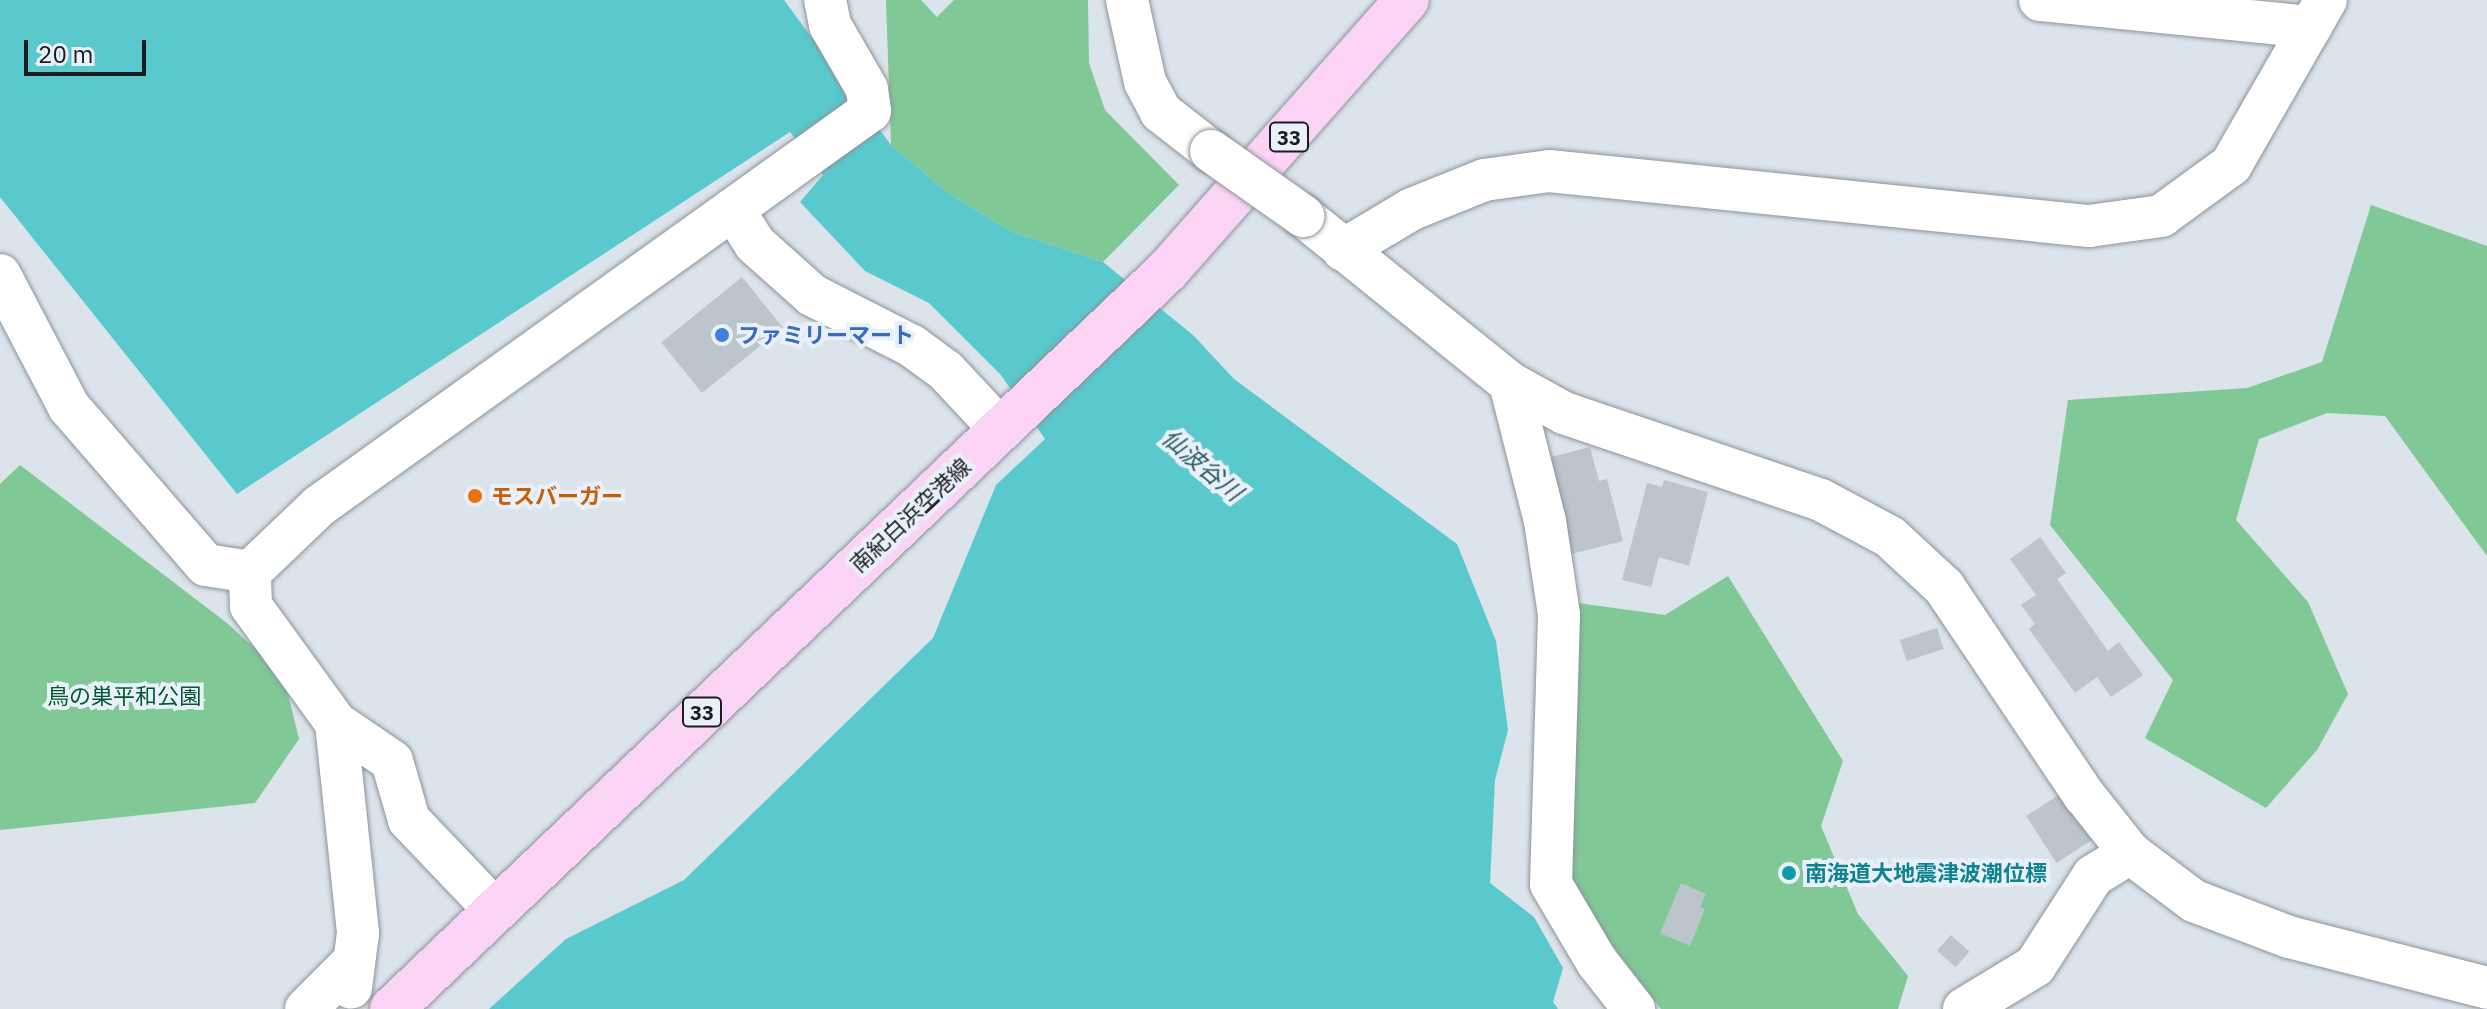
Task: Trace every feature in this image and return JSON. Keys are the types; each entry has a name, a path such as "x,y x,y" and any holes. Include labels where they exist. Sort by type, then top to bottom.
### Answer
{"main road":[{"name":"南紀白浜空港線","path":"392,1009 1167,271 1407,0"}],"street":[{"path":"494,909 409,820 392,761 336,723 251,606 250,572 319,506 870,111 867,89 830,25 825,0"},
{"path":"1127,0 1145,82 1161,112 1303,216 1510,383 1564,413 1821,500 1890,537 1944,587 2084,795 2130,853 2194,901 2289,937 2487,988"},
{"path":"1343,250 1412,209 1484,180 1549,171 2089,226 2161,216 2231,165 2319,14 2040,0"},
{"path":"733,209 755,244 812,295 912,346 1007,423"},
{"path":"0,275 69,407 206,565 250,572"},
{"path":"1510,383 1545,521 1559,615 1551,884 1597,962 1634,1009"},
{"path":"306,1009 351,976 358,933 336,723"},
{"path":"1964,1009 2035,966 2093,876 2130,853"}],"green space":[{"path":"886,0 921,0 937,17 954,0 1088,0 1089,63 1105,110 1179,185 1103,262 1010,231 947,192 891,145"},
{"path":"2371,205 2487,246 2487,556 2385,416 2327,413 2259,439 2236,520 2308,602 2348,694 2317,750 2266,808 2145,738 2173,680 2050,525 2068,400 2247,388 2322,362"},
{"name":"鳥の巣平和公園","path":"20,465 227,623 283,674 299,739 255,803 0,830 0,484"},
{"path":"1728,576 1843,761 1821,826 1858,914 1908,976 1898,1009 1661,1009 1568,888 1578,603 1665,615"}],"water":[{"name":"仙波谷川","path":"0,0 784,0 891,145 947,192 1010,231 1103,262 1193,335 1234,379 1457,544 1496,641 1508,730 1495,780 1490,883 1534,917 1563,968 1553,1002 1558,1009 489,1009 566,939 684,880 933,638 996,485 1045,439 1001,375 929,303 865,271 800,202 823,175 790,132 237,494 0,197"}],"building":[{"name":"ファミリーマート","path":"742,277 783,328 702,393 661,342"},
{"path":"1590,447 1599,481 1607,479 1623,541 1571,554 1547,458"},
{"path":"1664,480 1708,492 1689,566 1659,557 1651,587 1622,580 1647,483 1662,487"},
{"path":"2040,537 2066,573 2057,579 2108,651 2119,642 2143,675 2111,697 2097,677 2075,693 2029,629 2035,624 2021,605 2036,595 2010,559"},
{"path":"1937,628 1944,649 1907,661 1900,640"},
{"path":"2063,792 2093,839 2057,863 2026,816"},
{"path":"1681,883 1706,894 1700,907 1705,909 1690,946 1660,933"},
{"path":"1951,935 1970,952 1956,967 1937,951"}],"place":[{"name":"ファミリーマート","path":"722,335"},
{"name":"モスバーガー","path":"475,496"},
{"name":"南海道大地震津波潮位標","path":"1789,873"}]}
